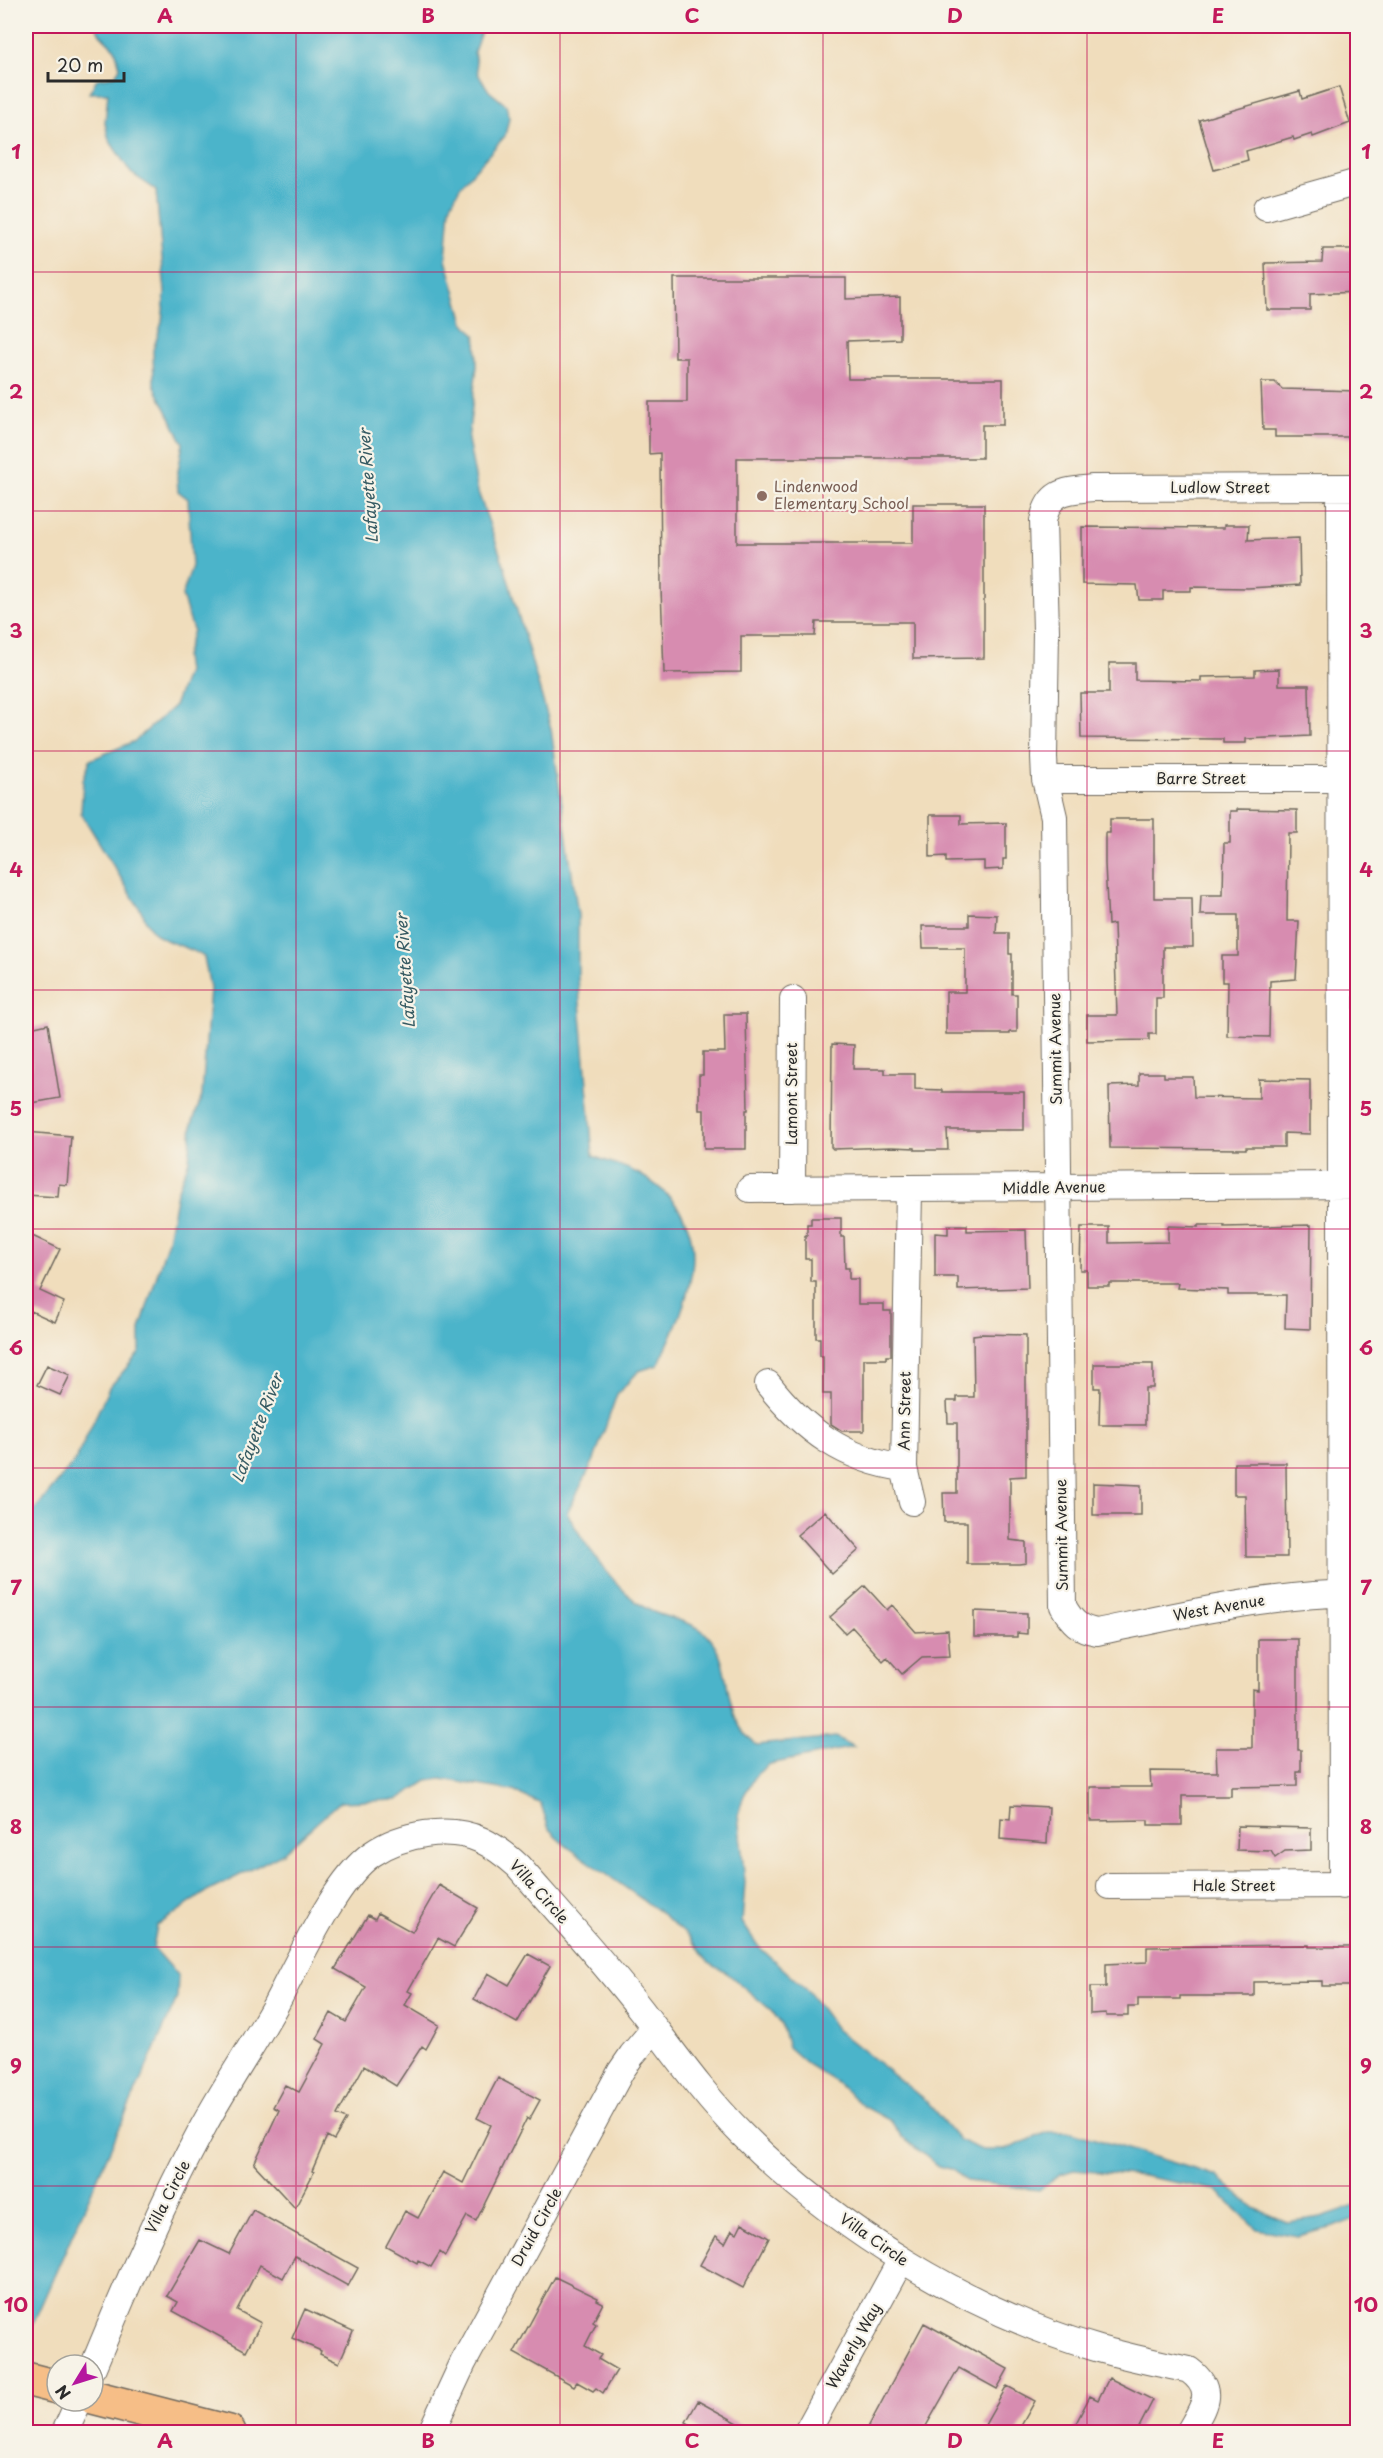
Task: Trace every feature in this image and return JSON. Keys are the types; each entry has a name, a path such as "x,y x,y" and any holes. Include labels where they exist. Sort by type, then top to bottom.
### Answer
{"main road":[{"path":"105,2400 229,2433"}],"street":[{"path":"1266,208 1358,182"},
{"path":"1348,488 1350,1886"},
{"name":"Ludlow Street","path":"1082,489 1348,488"},
{"name":"Summit Avenue","path":"1082,489 1063,492 1052,499 1046,508 1043,521 1045,779 1054,817 1063,1606 1072,1621 1082,1628"},
{"name":"Barre Street","path":"1045,779 1349,779"},
{"name":"Lamont Street","path":"792,1189 793,999"},
{"name":"Middle Avenue","path":"750,1189 909,1190 1349,1185"},
{"name":"Ann Street","path":"768,1384 790,1412 813,1430 855,1455 878,1464 904,1468 909,1190"},
{"path":"904,1468 912,1502"},
{"name":"West Avenue","path":"1082,1628 1097,1632 1216,1607 1290,1596 1349,1593"},
{"name":"Villa Circle","path":"99,2353 150,2231 204,2126 269,2016 329,1905 356,1867 389,1844 422,1834 455,1833 479,1839 500,1850 518,1866 572,1927 686,2072 740,2133 770,2161 824,2205 901,2260 954,2290 1035,2326 1096,2348 1189,2370 1199,2378 1205,2390 1205,2403 1189,2433"},
{"name":"Hale Street","path":"1110,1886 1350,1886"},
{"name":"Druid Circle","path":"431,2433 463,2363 621,2071 654,2029"},
{"name":"Waverly Way","path":"807,2433 901,2260"},
{"path":"65,2433 74,2413"}],"water":[{"name":"Lafayette River","path":"96,26 483,26 474,52 478,74 489,91 506,105 509,118 505,136 460,187 450,207 446,259 464,322 476,336 477,366 468,440 478,492 504,565 551,729 578,915 578,978 593,1156 634,1171 666,1193 682,1214 691,1237 693,1262 689,1287 681,1313 658,1365 639,1371 617,1394 594,1460 567,1513 603,1567 637,1602 656,1613 688,1623 708,1636 717,1648 722,1662 737,1721 745,1734 757,1745 835,1737 854,1747 770,1764 757,1774 744,1795 738,1814 745,1882 742,1922 758,1946 810,1993 836,2029 926,2101 959,2140 982,2150 1005,2150 1048,2132 1072,2132 1217,2176 1254,2208 1287,2222 1321,2217 1357,2205 1357,2218 1331,2228 1297,2236 1257,2229 1216,2190 1143,2176 1074,2170 1060,2174 1039,2190 967,2181 951,2169 938,2166 901,2136 891,2121 863,2106 836,2082 807,2064 788,2047 781,2024 772,2011 727,1973 709,1963 689,1937 657,1910 565,1845 549,1829 541,1804 513,1791 441,1779 427,1781 397,1800 340,1802 283,1853 205,1893 157,1926 153,1947 178,1975 177,1998 32,2326 26,2355 26,1521 76,1459 109,1388 140,1352 140,1329 168,1240 177,1192 189,1160 192,1124 202,1096 210,988 204,957 154,932 81,813 83,780 90,760 135,741 174,706 187,672 185,657 193,630 182,596 192,566 188,499 178,491 177,477 183,443 154,385 153,350 162,322 165,293 156,190 131,173 109,140 105,123 108,93 89,93 97,79 115,76 120,67 115,49 100,34"}],"building":[{"path":"1339,87 1350,123 1313,137 1312,134 1294,140 1293,137 1246,151 1248,160 1214,170 1199,120 1300,91 1302,99"},
{"path":"1323,249 1358,249 1358,292 1310,294 1310,310 1267,310 1265,263 1322,262"},
{"path":"674,278 846,278 846,299 900,297 900,339 847,341 848,379 1003,379 1003,425 982,425 982,458 737,458 737,543 913,543 913,504 984,504 984,658 913,659 913,622 816,622 815,636 741,636 741,672 664,673 660,453 649,454 649,402 687,402 687,358 675,358"},
{"path":"1261,382 1275,382 1282,389 1358,391 1358,437 1275,437 1275,430 1263,430"},
{"path":"1224,525 1249,525 1248,540 1299,538 1300,585 1248,588 1191,587 1191,591 1163,591 1163,600 1139,600 1137,585 1082,584 1082,527 1224,528"},
{"path":"1109,663 1135,663 1135,680 1201,681 1201,677 1255,676 1255,670 1279,669 1279,685 1309,685 1310,736 1246,739 1246,743 1223,743 1223,739 1081,738 1080,693 1109,693"},
{"path":"1237,809 1297,810 1297,833 1288,833 1287,921 1299,921 1296,979 1270,981 1269,1037 1227,1036 1228,982 1222,982 1222,956 1238,956 1238,915 1200,915 1201,895 1223,895 1224,843 1230,843 1230,811 1237,811"},
{"path":"930,815 961,815 961,824 1006,823 1006,859 1003,859 1003,869 984,870 984,861 946,862 946,856 930,857"},
{"path":"1110,819 1154,819 1154,898 1192,898 1193,947 1163,947 1163,998 1156,998 1156,1034 1149,1034 1149,1040 1087,1041 1087,1015 1117,1015 1114,924 1108,925 1105,864 1105,833 1110,833"},
{"path":"969,914 997,915 996,933 1009,933 1009,954 1012,954 1012,994 1017,994 1017,1032 1010,1032 1010,1034 946,1034 946,992 965,992 965,948 923,948 922,926 969,926"},
{"path":"724,1014 746,1014 748,1110 746,1110 746,1149 704,1149 704,1110 699,1110 699,1075 703,1075 703,1052 725,1052"},
{"path":"48,1024 60,1098 26,1104 26,1070 32,1069 26,1029"},
{"path":"832,1044 854,1045 853,1069 885,1069 885,1074 915,1074 915,1089 942,1090 942,1092 1024,1092 1024,1130 947,1130 948,1150 892,1147 833,1149 831,1147"},
{"path":"1139,1073 1164,1073 1164,1077 1193,1077 1194,1097 1259,1098 1259,1079 1310,1080 1310,1134 1284,1133 1284,1147 1110,1148 1109,1086 1139,1085"},
{"path":"26,1132 71,1136 67,1185 59,1184 58,1197 26,1195"},
{"path":"811,1218 841,1218 845,1268 849,1268 849,1279 858,1279 858,1304 884,1304 884,1311 891,1311 891,1356 886,1356 886,1359 864,1359 864,1431 842,1431 831,1424 831,1394 823,1394 823,1356 820,1356 820,1338 816,1338 816,1282 811,1282 811,1259 805,1259 805,1235 807,1235 807,1224 811,1224"},
{"path":"948,1225 967,1225 967,1231 1026,1230 1028,1288 958,1290 958,1277 935,1277 935,1233 948,1234"},
{"path":"1199,1225 1224,1225 1224,1227 1311,1225 1310,1329 1285,1328 1286,1295 1228,1295 1228,1290 1177,1288 1178,1283 1109,1283 1109,1286 1087,1286 1087,1270 1080,1270 1081,1227 1109,1227 1109,1243 1168,1242 1168,1226 1199,1227"},
{"path":"26,1233 60,1249 40,1291 64,1302 55,1322 31,1311 26,1322"},
{"path":"973,1335 1026,1335 1026,1476 1010,1477 1010,1540 1026,1542 1026,1563 967,1564 967,1522 944,1522 943,1493 957,1493 957,1423 948,1423 947,1401 957,1401 957,1397 974,1397"},
{"path":"1094,1364 1153,1364 1153,1388 1145,1388 1145,1425 1099,1425 1100,1388 1094,1388"},
{"path":"47,1365 70,1375 60,1395 37,1385"},
{"path":"1234,1463 1286,1463 1287,1557 1246,1557 1245,1495 1234,1495"},
{"path":"1093,1483 1141,1485 1141,1515 1093,1515"},
{"path":"825,1511 859,1550 832,1574 797,1535"},
{"path":"865,1586 887,1610 892,1605 916,1632 948,1630 950,1656 922,1657 902,1674 887,1657 883,1661 852,1627 845,1633 830,1617"},
{"path":"974,1611 1027,1613 1027,1634 1017,1633 1017,1637 974,1637"},
{"path":"1258,1639 1298,1639 1298,1750 1301,1750 1301,1772 1297,1772 1297,1786 1231,1787 1231,1796 1182,1796 1182,1825 1148,1825 1148,1820 1090,1821 1090,1787 1151,1787 1150,1771 1217,1772 1216,1748 1252,1748 1252,1689 1258,1690"},
{"path":"1011,1805 1049,1807 1047,1843 1000,1839 1001,1818 1010,1819"},
{"path":"1238,1826 1311,1828 1311,1850 1285,1851 1275,1858 1271,1851 1237,1850"},
{"path":"439,1885 478,1908 454,1947 438,1938 408,1991 412,1993 405,2005 439,2025 426,2049 422,2046 396,2086 364,2066 337,2115 346,2119 334,2140 327,2136 312,2171 314,2172 295,2208 254,2164 279,2110 273,2107 285,2085 299,2092 325,2044 317,2039 331,2013 346,2022 366,1987 335,1969 368,1915 375,1919 378,1913 412,1932"},
{"path":"1309,1945 1309,1947 1358,1947 1358,1986 1322,1986 1322,1981 1254,1982 1254,1996 1180,1996 1180,1999 1138,1999 1138,2007 1128,2007 1128,2016 1106,2016 1106,2013 1090,2014 1090,1987 1106,1987 1106,1964 1147,1962 1147,1947"},
{"path":"528,1954 550,1966 517,2023 474,1999 488,1973 509,1985"},
{"path":"498,2078 540,2100 529,2120 527,2118 476,2221 467,2216 445,2256 440,2252 431,2267 418,2260 417,2263 386,2246 405,2211 418,2218 443,2172 463,2183 491,2125 477,2118"},
{"path":"253,2210 358,2268 348,2286 295,2256 283,2278 260,2265 237,2310 261,2323 246,2351 173,2311 178,2302 167,2296 200,2240 229,2254"},
{"path":"742,2223 769,2238 743,2288 700,2265 716,2236 725,2243 732,2230 737,2233"},
{"path":"555,2277 598,2298 597,2300 603,2303 593,2322 596,2324 585,2346 601,2355 598,2359 617,2370 603,2393 596,2388 593,2391 577,2382 574,2386 514,2353"},
{"path":"305,2309 353,2331 339,2363 320,2354 321,2351 292,2338"},
{"path":"924,2323 1008,2369 997,2389 959,2368 922,2433 865,2433"},
{"path":"1109,2378 1153,2400 1136,2433 1071,2433 1090,2396 1098,2400"},
{"path":"1007,2386 1035,2401 1017,2433 1000,2433 985,2425"},
{"path":"698,2401 756,2433 704,2433 686,2422"}],"place":[{"name":"Lindenwood Elementary School","path":"762,496"}]}
